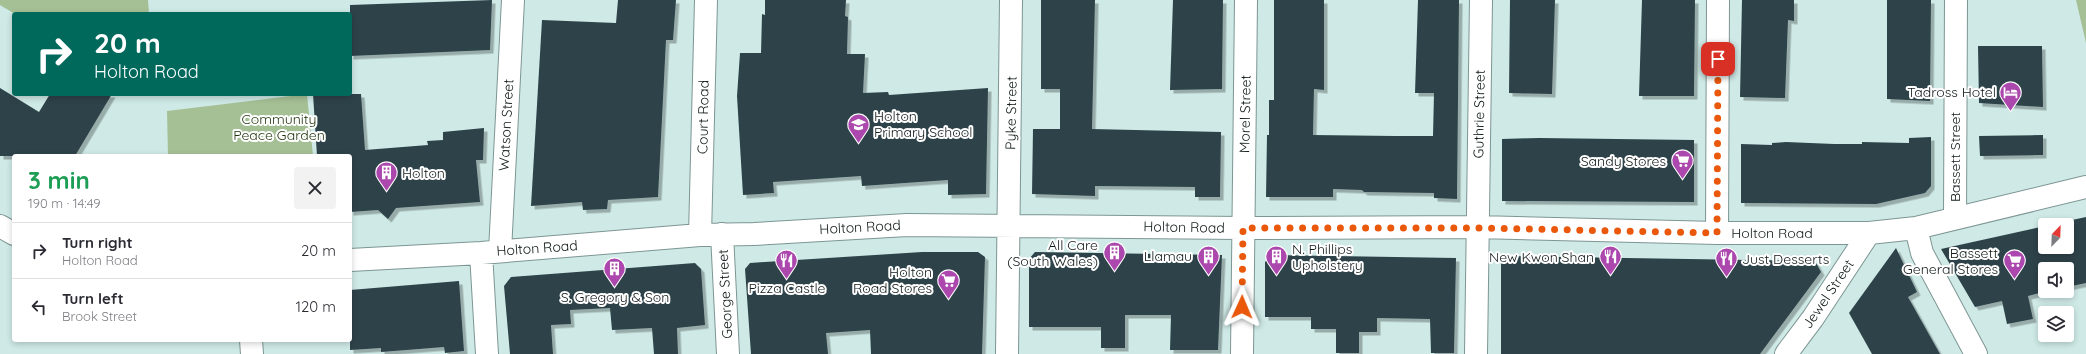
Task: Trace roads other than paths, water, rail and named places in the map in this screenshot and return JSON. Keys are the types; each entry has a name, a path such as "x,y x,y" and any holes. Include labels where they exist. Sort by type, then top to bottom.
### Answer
{"street":[{"name":"Watson Street","path":"487,354 484,302 513,0"},
{"name":"Court Road","path":"700,235 706,0"},
{"name":"Pyke Street","path":"1007,354 1011,0"},
{"name":"Morel Street","path":"1242,354 1246,0"},
{"name":"Guthrie Street","path":"1476,354 1481,0"},
{"path":"1717,233 1718,0"},
{"name":"Bassett Street","path":"1955,217 1956,0"},
{"name":"Holton Road","path":"352,260 490,252 700,235 907,224 1243,228 1478,228 1717,233 1869,233 1916,228 1955,217 2086,187"},
{"path":"0,226 12,233"},
{"path":"1916,228 1922,253 1976,354"},
{"name":"Jewel Street","path":"1786,354 1813,318 1869,233"},
{"name":"George Street","path":"722,234 728,354"},
{"path":"251,342 252,354"}],"place":[{"name":"Tadross Hotel","path":"2011,112"},
{"name":"Holton Primary School","path":"858,144"},
{"name":"Sandy Stores","path":"1682,180"},
{"name":"Holton","path":"386,192"},
{"name":"All Care (South Wales)","path":"1114,272"},
{"name":"Llamau","path":"1208,276"},
{"name":"N. Phillips Upholstery","path":"1277,276"},
{"name":"New Kwon Shan","path":"1610,276"},
{"name":"Just Desserts","path":"1726,278"},
{"name":"Pizza Castle","path":"787,280"},
{"name":"Bassett General Stores","path":"2014,280"},
{"name":"S. Gregory & Son","path":"615,288"},
{"name":"Holton Road Stores","path":"948,300"}],"park label":[{"name":"Community Peace Garden","path":"279,128"}]}
